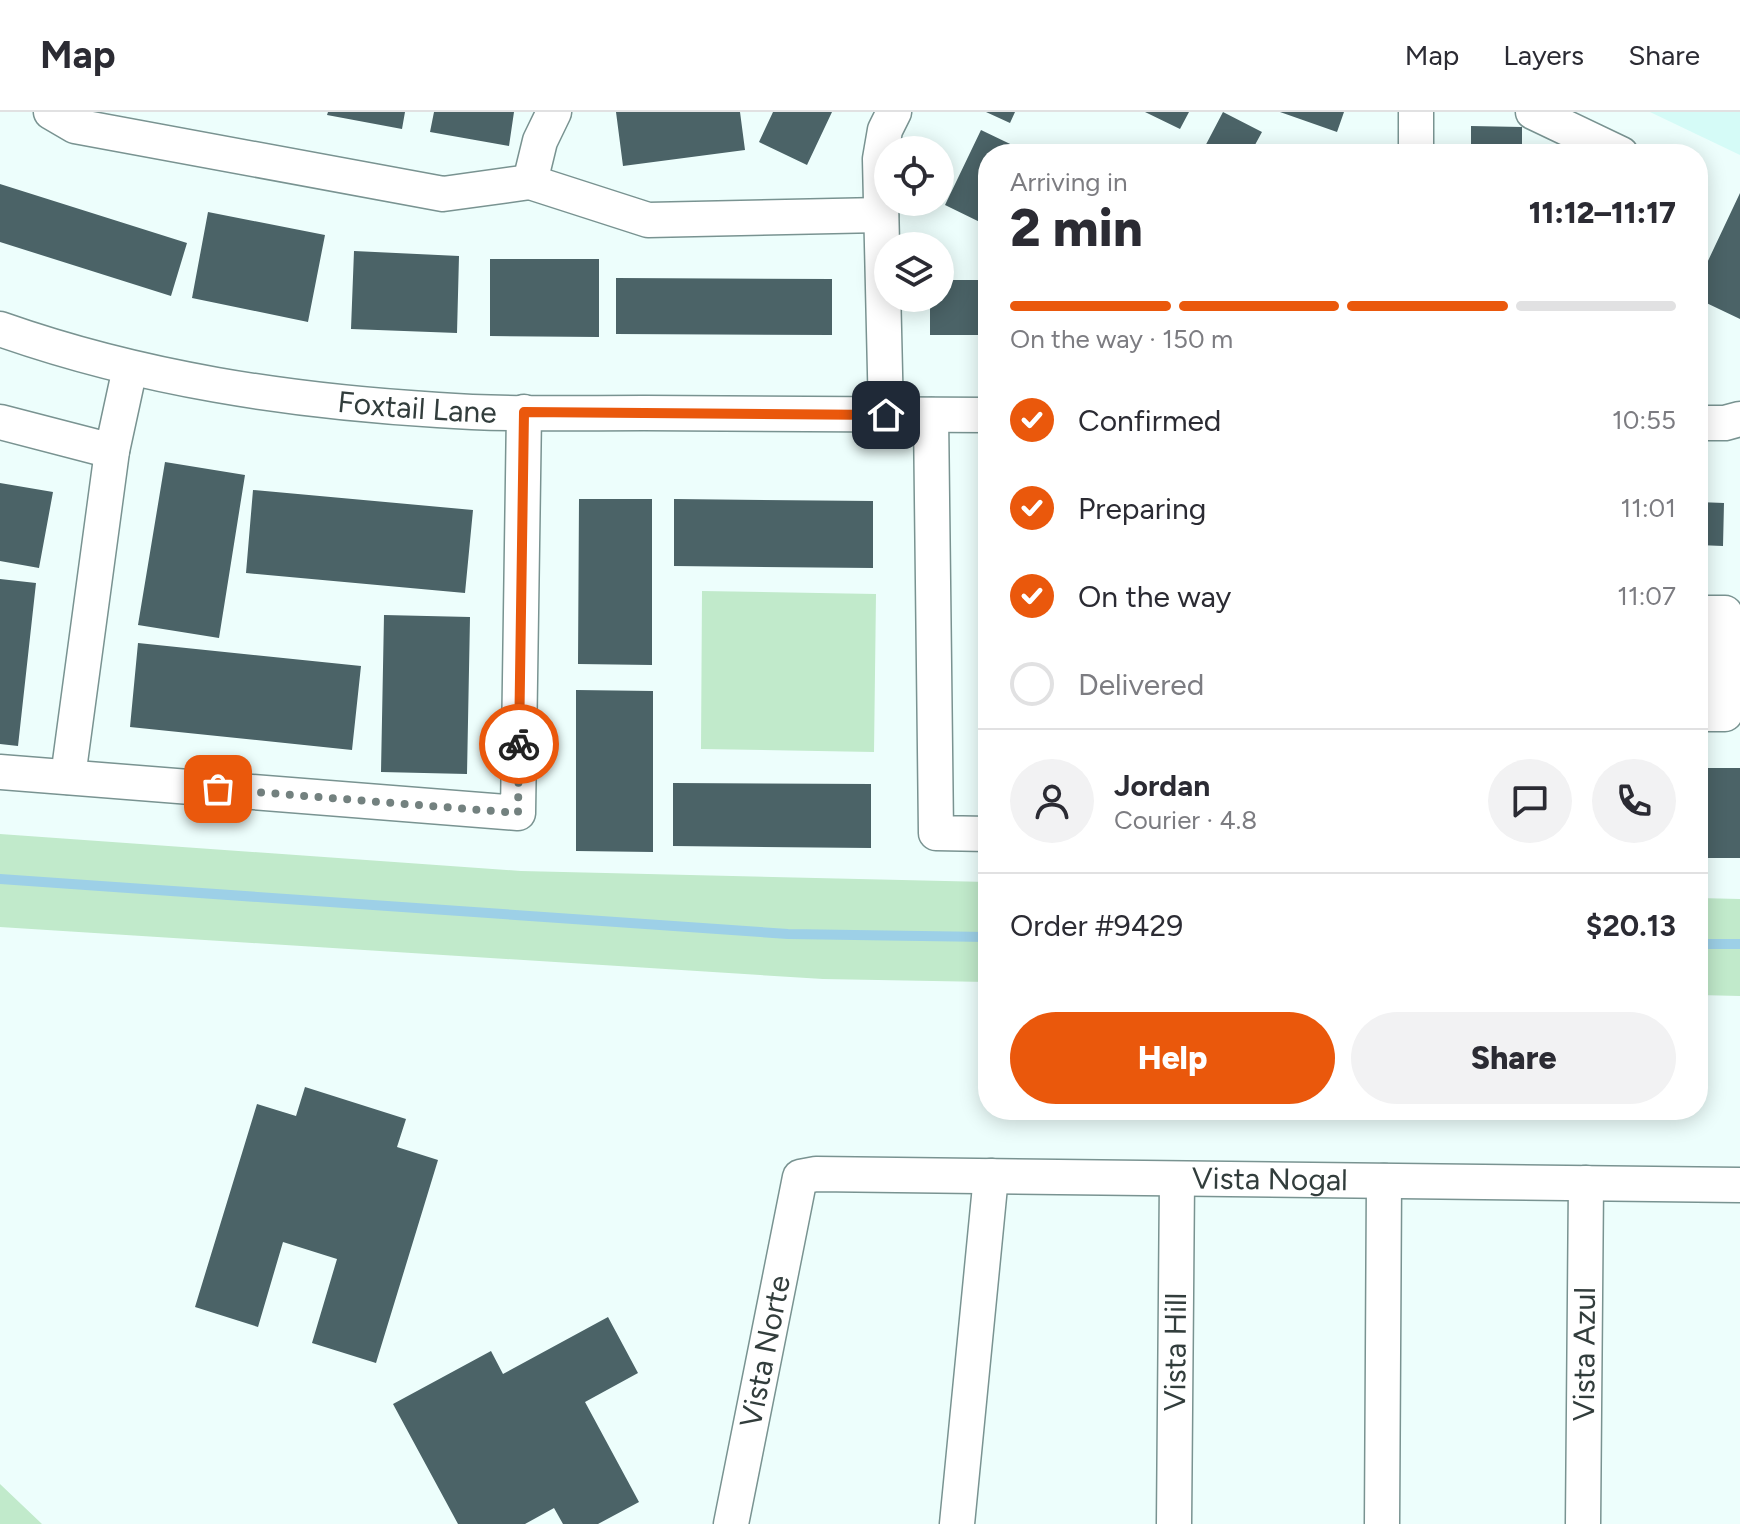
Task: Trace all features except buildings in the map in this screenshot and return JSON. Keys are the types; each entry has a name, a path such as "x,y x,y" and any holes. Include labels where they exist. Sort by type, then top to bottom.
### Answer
{"street":[{"path":"51,112 75,126 443,194 530,182 648,220 874,215"},
{"path":"530,182 540,141 554,112"},
{"path":"884,136 894,112"},
{"path":"1416,112 1416,144"},
{"path":"1533,112 1600,144"},
{"path":"881,216 886,415"},
{"name":"Foxtail Lane","path":"0,329 44,345 130,368 213,386 302,398 440,410 978,415"},
{"path":"68,777 112,451 130,368"},
{"path":"0,772 518,813 524,412"},
{"path":"931,415 936,833 978,834"},
{"path":"1708,423 1740,419"},
{"path":"0,422 112,451"},
{"path":"1708,613 1725,613 1725,714 1708,714"},
{"name":"Vista Nogal","path":"800,1177 816,1174 1740,1185"},
{"path":"957,1524 991,1176"},
{"name":"Vista Norte","path":"731,1524 800,1177"},
{"name":"Vista Hill","path":"1174,1524 1177,1180"},
{"path":"1382,1524 1384,1181"},
{"name":"Vista Azul","path":"1583,1524 1586,1183"}],"shaded area":[{"path":"1650,112 1740,112 1740,155"}],"green space":[{"path":"702,591 876,594 874,752 701,749"},
{"path":"0,834 521,871 978,882 978,982 823,979 0,927"},
{"path":"1708,898 1740,899 1740,996 1708,995"},
{"path":"0,1484 42,1524 0,1524"}],"waterway":[{"path":"0,879 788,934 978,937"},
{"path":"1708,944 1740,944"}],"way so far":[{"path":"218,789 518,813 519,744"}],"route":[{"path":"519,744 524,412 886,415"}]}
